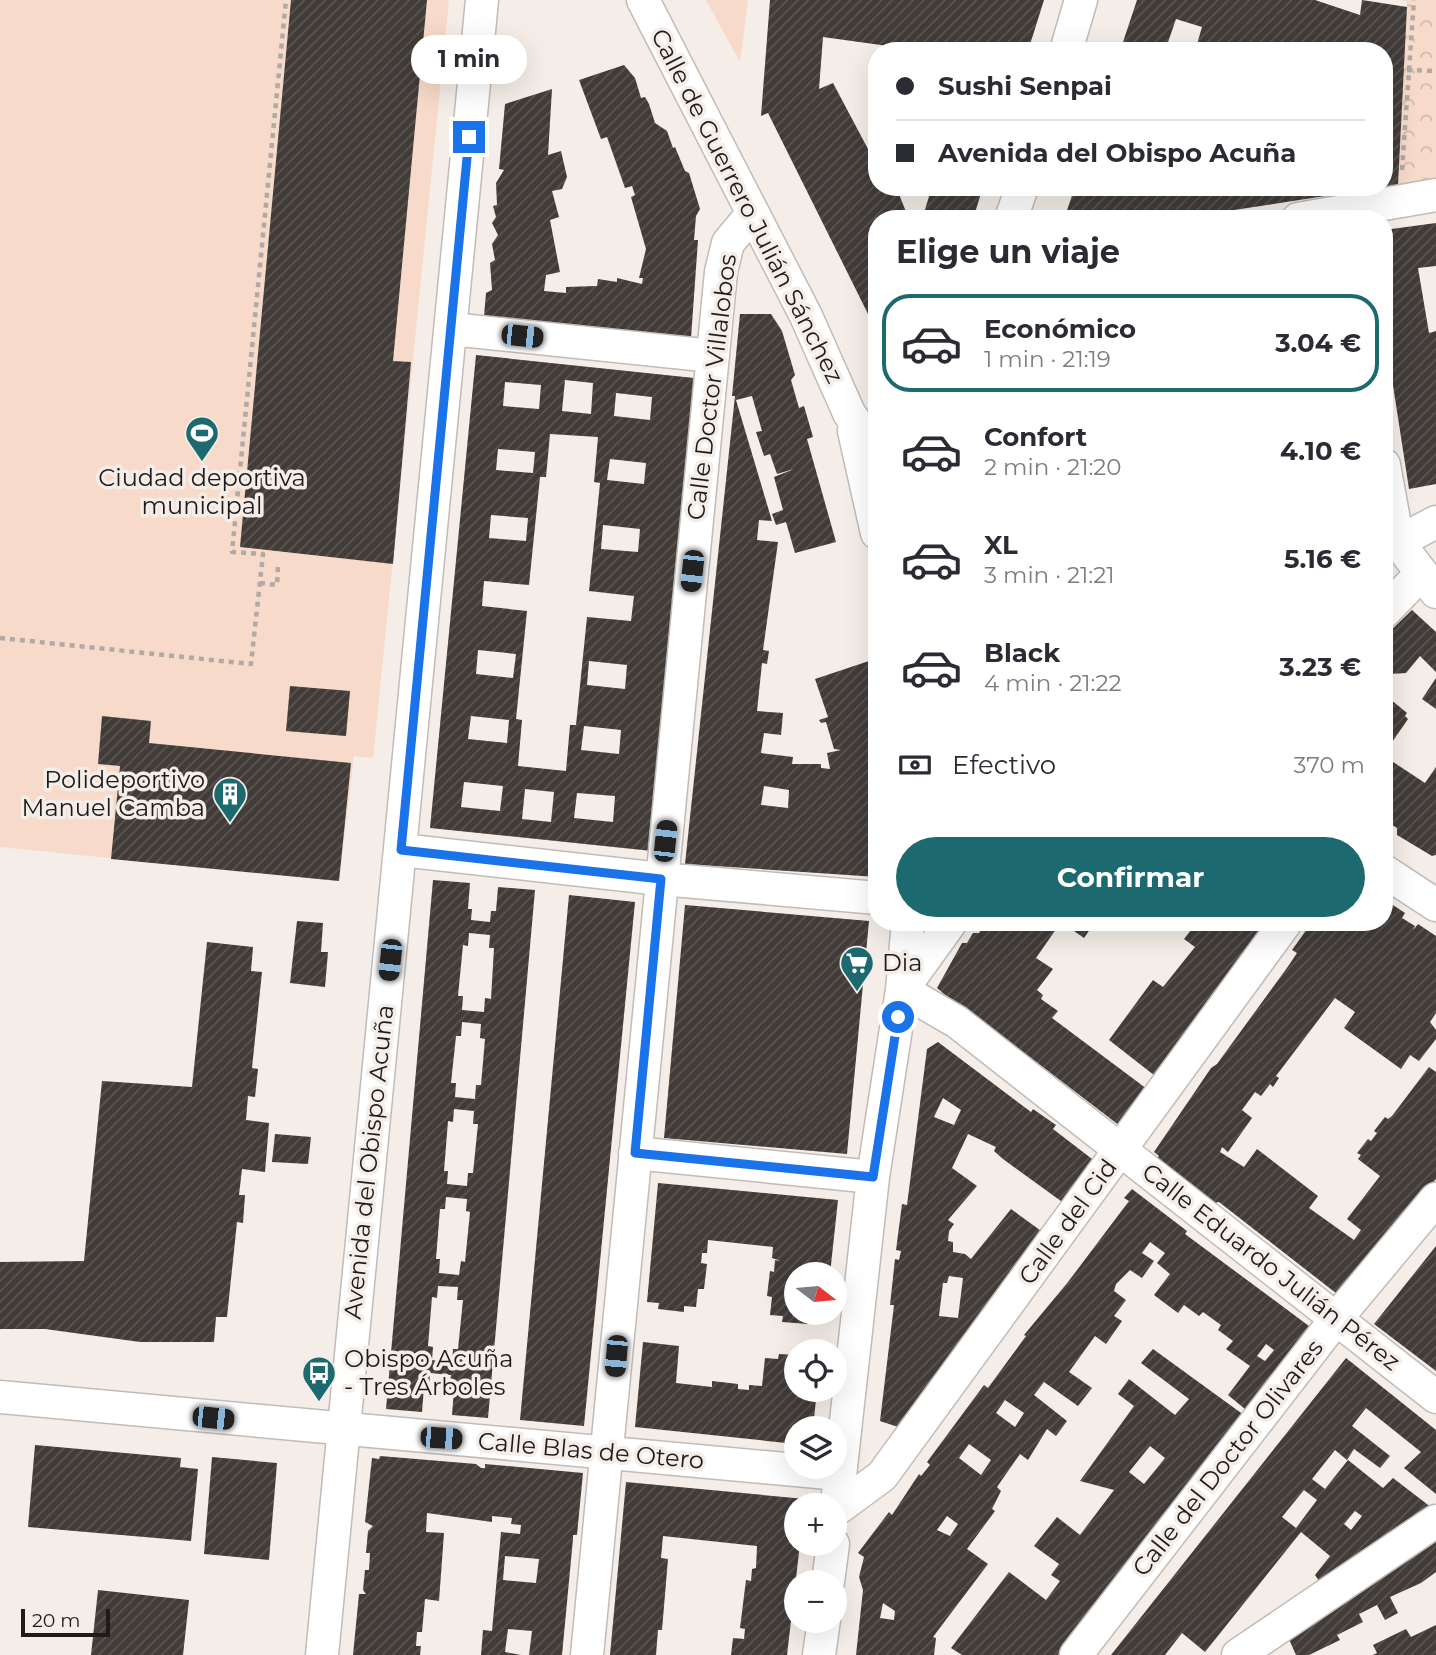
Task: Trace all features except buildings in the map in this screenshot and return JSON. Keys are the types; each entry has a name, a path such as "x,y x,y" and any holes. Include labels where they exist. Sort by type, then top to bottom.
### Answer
{"street":[{"name":"Avenida del Obispo Acuña","path":"322,1655 482,0"},
{"name":"Calle de Guerrero Julián Sánchez","path":"643,0 806,316 849,413 868,442"},
{"path":"1069,42 1082,0"},
{"path":"1368,210 1436,195"},
{"name":"Calle Doctor Villalobos","path":"587,1655 722,261 734,234 752,214"},
{"path":"451,329 713,356"},
{"name":"Calle de Guerrero Julián Sánchez","path":"849,413 868,423"},
{"name":"Calle de Guerrero Julián Sánchez","path":"849,413 868,494"},
{"path":"1393,514 1398,542 1428,584 1393,606"},
{"path":"1398,542 1436,522"},
{"path":"401,850 661,879 868,897"},
{"path":"1393,877 1436,905"},
{"path":"846,1416 873,1177 902,990 907,931"},
{"path":"902,990 945,931"},
{"name":"Calle del Cid","path":"847,1507 882,1476 1279,931"},
{"name":"Calle Eduardo Julián Pérez","path":"902,990 957,1021 1436,1397"},
{"path":"635,1153 873,1177"},
{"name":"Calle del Doctor Olivares","path":"1076,1655 1336,1319 1436,1199"},
{"name":"Calle Blas de Otero","path":"0,1397 342,1430 608,1450 784,1468"},
{"path":"1238,1655 1436,1521"},
{"path":"819,1655 822,1633"}],"path":[{"path":"0,638 251,664 263,554 232,552 286,0"},
{"path":"1402,173 1414,0"},
{"path":"1408,70 1436,71"},
{"path":"260,583 277,585 278,567"}],"green space":[{"name":"Ciudad deportiva municipal","path":"0,0 449,0 373,758 354,756 339,881 0,847"},
{"path":"706,0 748,0 740,62"},
{"path":"1400,0 1436,0 1436,195 1397,202 1407,2"}],"place":[{"name":"Ciudad deportiva municipal","path":"202,463"},
{"name":"Polideportivo Manuel Camba","path":"230,824"},
{"name":"Dia","path":"857,993"},
{"name":"Obispo Acuña - Tres Árboles","path":"319,1403"}],"route":[{"path":"469,137 401,850 661,879 635,1153 873,1177 898,1017"}]}
